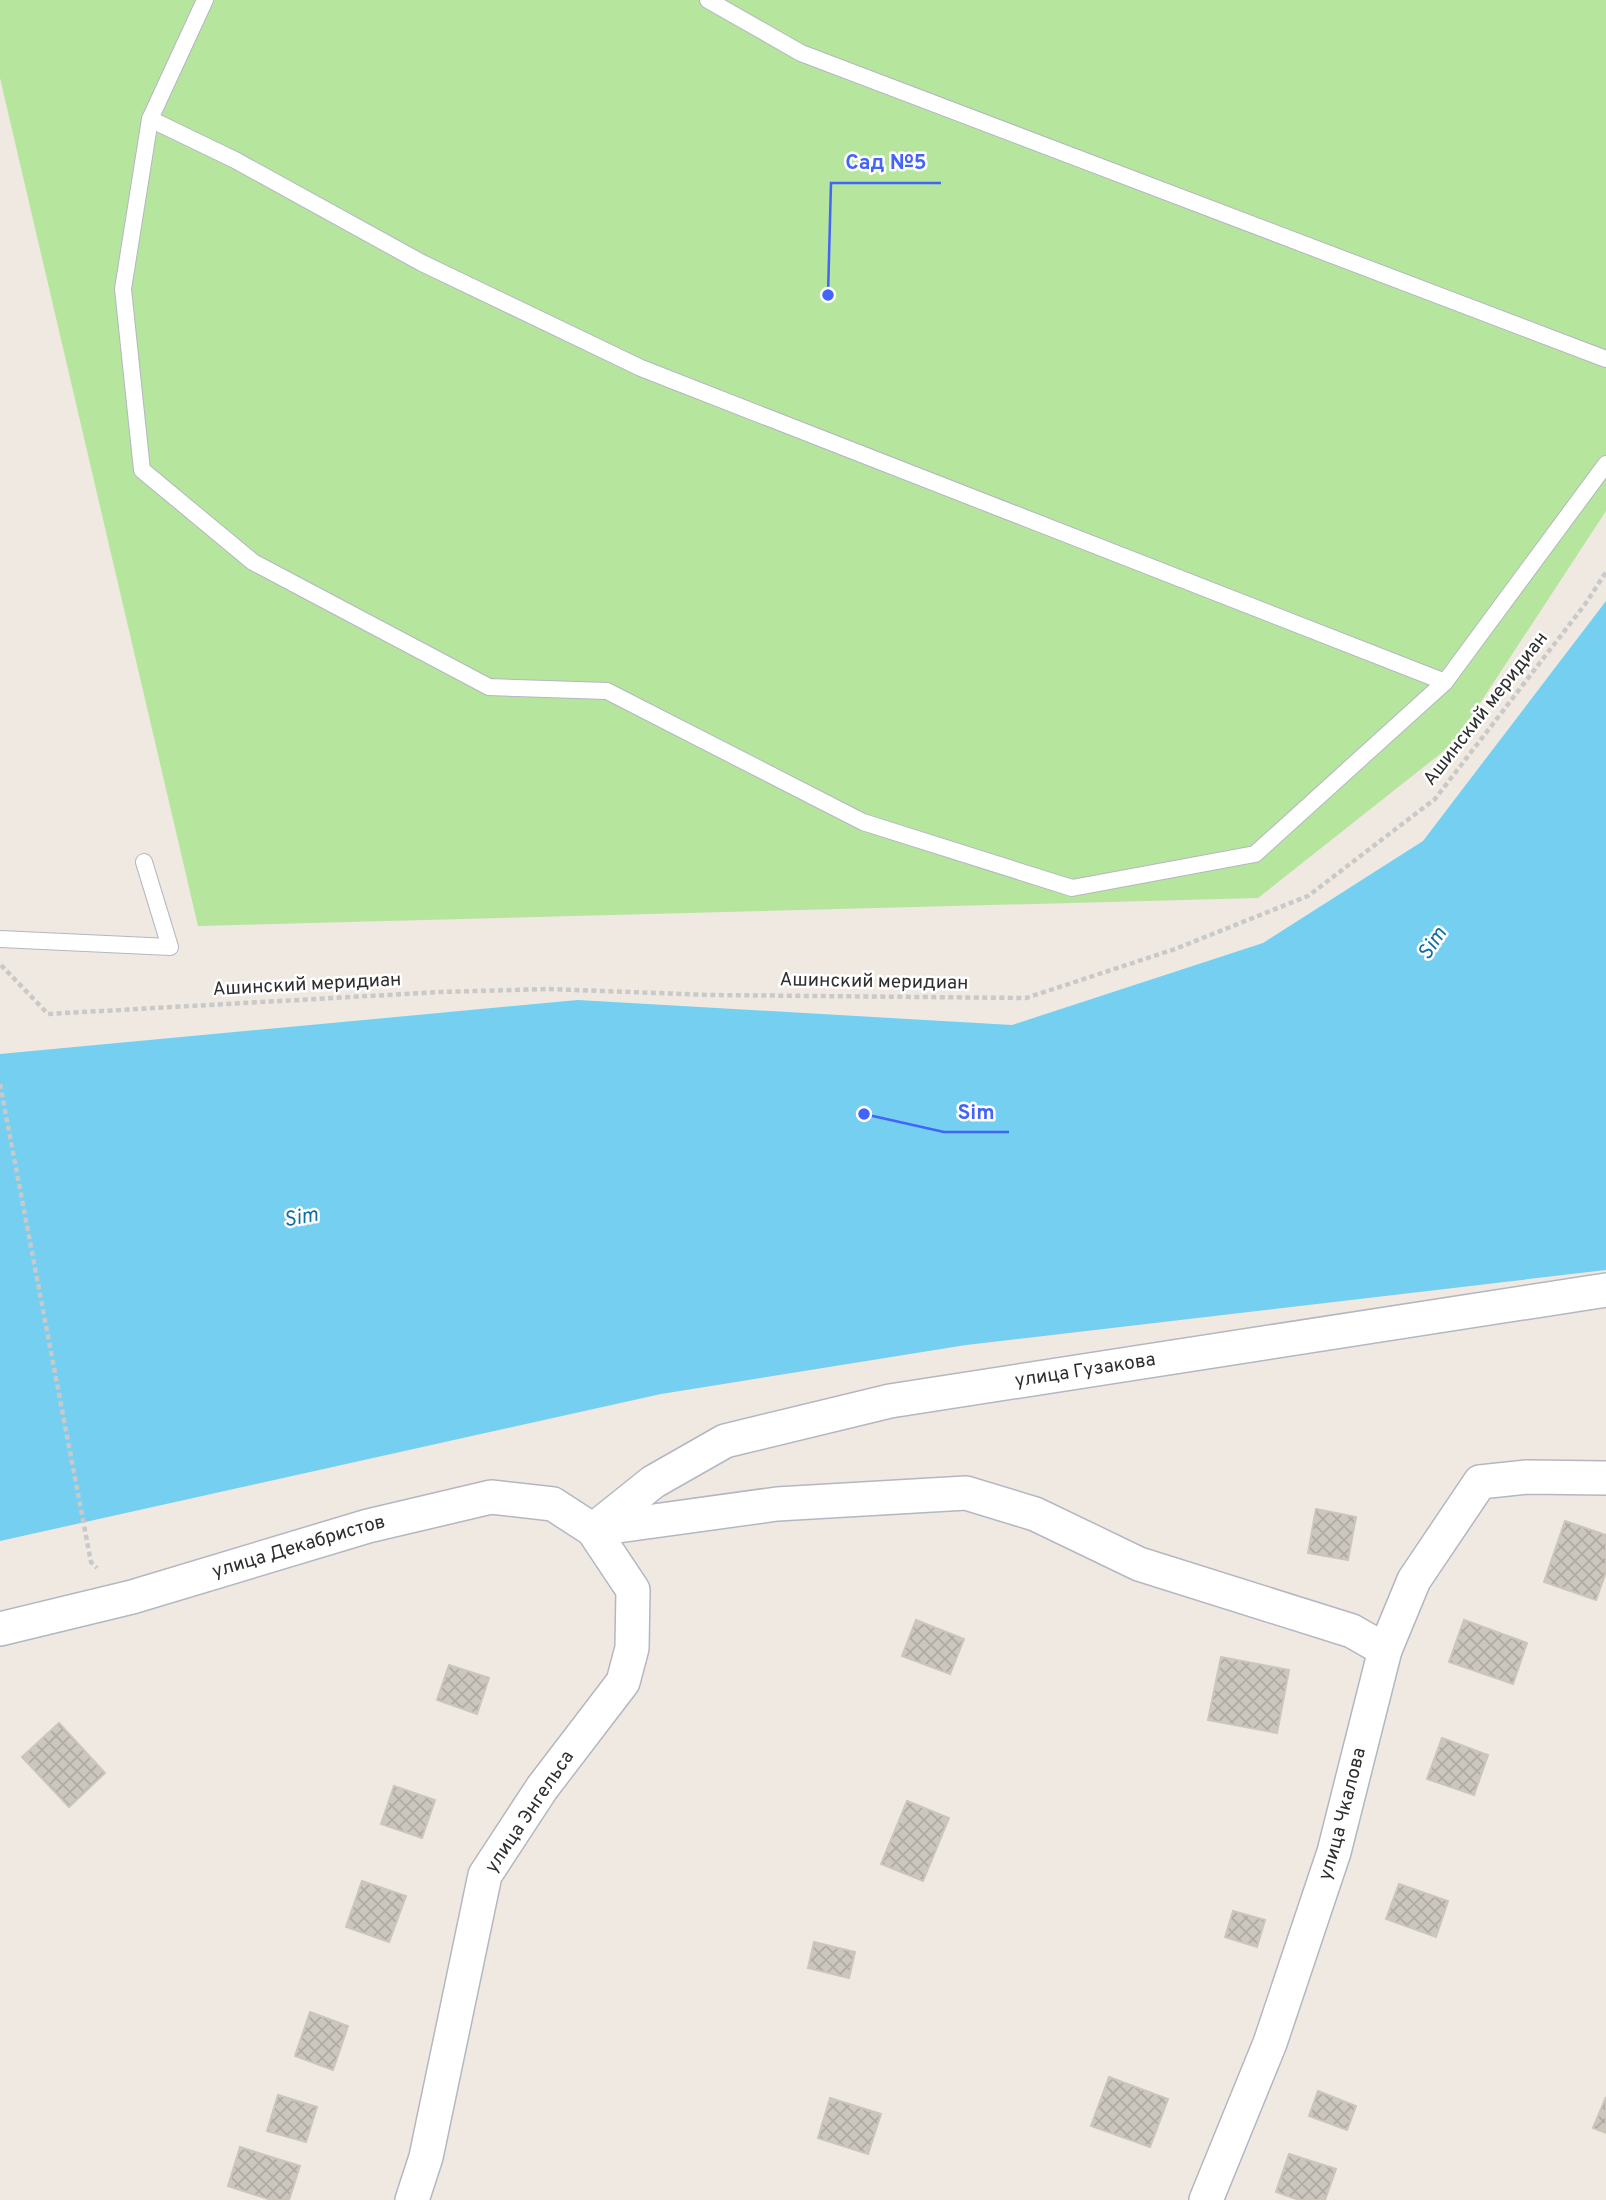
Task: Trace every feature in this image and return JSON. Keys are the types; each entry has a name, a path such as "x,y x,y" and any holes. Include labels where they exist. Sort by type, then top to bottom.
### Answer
{"street":[{"name":"улица Гузакова","path":"593,1530 653,1482 725,1441 890,1401 1606,1290"},
{"name":"улица Чкалова","path":"1206,2200 1270,2043 1334,1853 1385,1650 1414,1580 1480,1482 1527,1477 1606,1478"},
{"path":"593,1530 777,1504 966,1493 1035,1514 1139,1564 1352,1631 1385,1650"},
{"name":"улица Декабристов","path":"0,1629 132,1597 368,1526 491,1497 553,1504 593,1530"},
{"name":"улица Энгельса","path":"412,2200 426,2157 485,1875 542,1788 623,1682 632,1648 633,1590 593,1530"}],"lane":[{"path":"205,0 150,120 123,289 142,470 253,562 489,687 607,691 863,822 1072,888 1255,854 1445,682 1606,464"},
{"path":"708,0 801,53 1606,359"},
{"path":"150,120 235,160 422,263 641,368 1445,682"},
{"path":"0,939 170,947 144,862"}],"path":[{"name":"Ашинский меридиан","path":"0,965 48,1014 439,992 550,989 710,995 1026,998 1175,949 1308,896 1436,799 1586,603 1606,572"},
{"path":"0,1084 91,1562"}],"green space":[{"path":"0,0 1606,0 1606,511 1454,743 1258,898 198,926 0,78"}],"water":[{"path":"1606,601 1606,1270 966,1345 661,1394 0,1541 0,1054 578,1000 1012,1025 1263,943 1423,841"}],"building":[{"path":"1316,1509 1356,1517 1348,1560 1308,1553"},
{"path":"1565,1521 1606,1535 1606,1572 1596,1600 1544,1582"},
{"path":"916,1620 964,1639 950,1674 902,1656"},
{"path":"1464,1620 1527,1643 1513,1684 1449,1662"},
{"path":"1221,1657 1289,1670 1277,1733 1208,1720"},
{"path":"449,1665 489,1678 477,1714 437,1700"},
{"path":"59,1723 105,1773 69,1807 22,1757"},
{"path":"1442,1738 1488,1755 1474,1795 1427,1779"},
{"path":"394,1786 435,1800 422,1838 381,1824"},
{"path":"907,1801 949,1818 923,1881 881,1864"},
{"path":"362,1881 406,1896 389,1942 346,1927"},
{"path":"1399,1884 1448,1901 1436,1937 1386,1919"},
{"path":"1233,1911 1265,1920 1257,1947 1225,1937"},
{"path":"814,1942 855,1952 849,1978 808,1968"},
{"path":"310,2012 348,2026 333,2070 295,2056"},
{"path":"1109,2077 1168,2099 1150,2147 1091,2126"},
{"path":"1318,2091 1356,2106 1347,2130 1309,2116"},
{"path":"278,2095 317,2107 306,2142 267,2131"},
{"path":"1606,2097 1606,2133 1593,2128"},
{"path":"830,2098 881,2114 868,2154 818,2138"},
{"path":"240,2147 300,2166 289,2200 271,2200 228,2186"},
{"path":"1289,2154 1336,2169 1325,2200 1299,2200 1276,2192"}],"place":[{"name":"Сад №5","path":"828,295"},
{"name":"Sim","path":"864,1114"}]}
